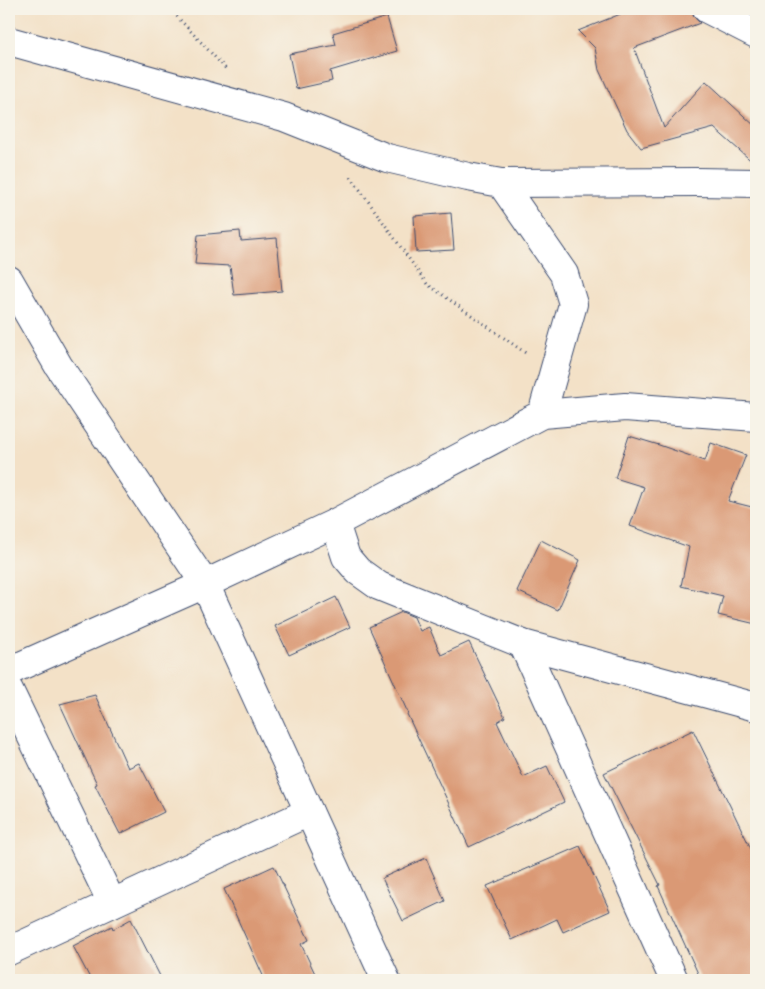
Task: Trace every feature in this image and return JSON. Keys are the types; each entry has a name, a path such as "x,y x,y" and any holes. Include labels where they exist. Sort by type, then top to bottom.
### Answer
{"street":[{"path":"707,9 756,34"},
{"path":"9,41 284,117 386,158 501,183 756,183"},
{"path":"501,183 564,274 573,304 542,414"},
{"path":"9,280 58,366 205,584 386,980"},
{"path":"9,671 205,584 335,523 542,414 626,407 756,417"},
{"path":"335,523 346,556 358,571 379,586 523,644 756,707"},
{"path":"523,644 674,980"},
{"path":"9,690 112,904"},
{"path":"9,951 309,812"}],"path":[{"path":"170,9 230,74"},
{"path":"350,176 427,284 554,373"}],"building":[{"path":"633,9 692,9 694,17 700,23 634,48 664,128 706,81 756,127 756,165 714,128 641,148 627,130 599,70 595,48 578,31"},
{"path":"387,17 397,51 330,71 332,81 296,89 289,54 336,45 333,33"},
{"path":"451,213 454,250 416,252 414,216"},
{"path":"240,231 241,241 277,238 282,291 234,295 230,266 195,264 198,235"},
{"path":"629,436 705,461 711,443 746,455 728,501 756,508 756,624 718,615 723,596 681,586 689,547 630,526 644,487 615,478"},
{"path":"541,540 580,560 558,610 517,591"},
{"path":"336,597 350,627 289,655 275,626"},
{"path":"402,612 414,617 420,631 429,627 441,655 469,642 505,717 497,722 523,777 547,766 564,802 469,847 369,627"},
{"path":"95,695 128,768 139,763 164,812 120,834 95,785 97,784 60,704"},
{"path":"693,730 756,859 756,980 701,980 658,886 660,885 604,773"},
{"path":"580,846 610,911 563,932 557,919 512,940 487,886"},
{"path":"426,858 445,901 403,921 382,878"},
{"path":"274,866 309,940 301,944 318,980 265,980 224,889"},
{"path":"131,919 162,980 91,980 73,946 112,926 113,929"}]}
